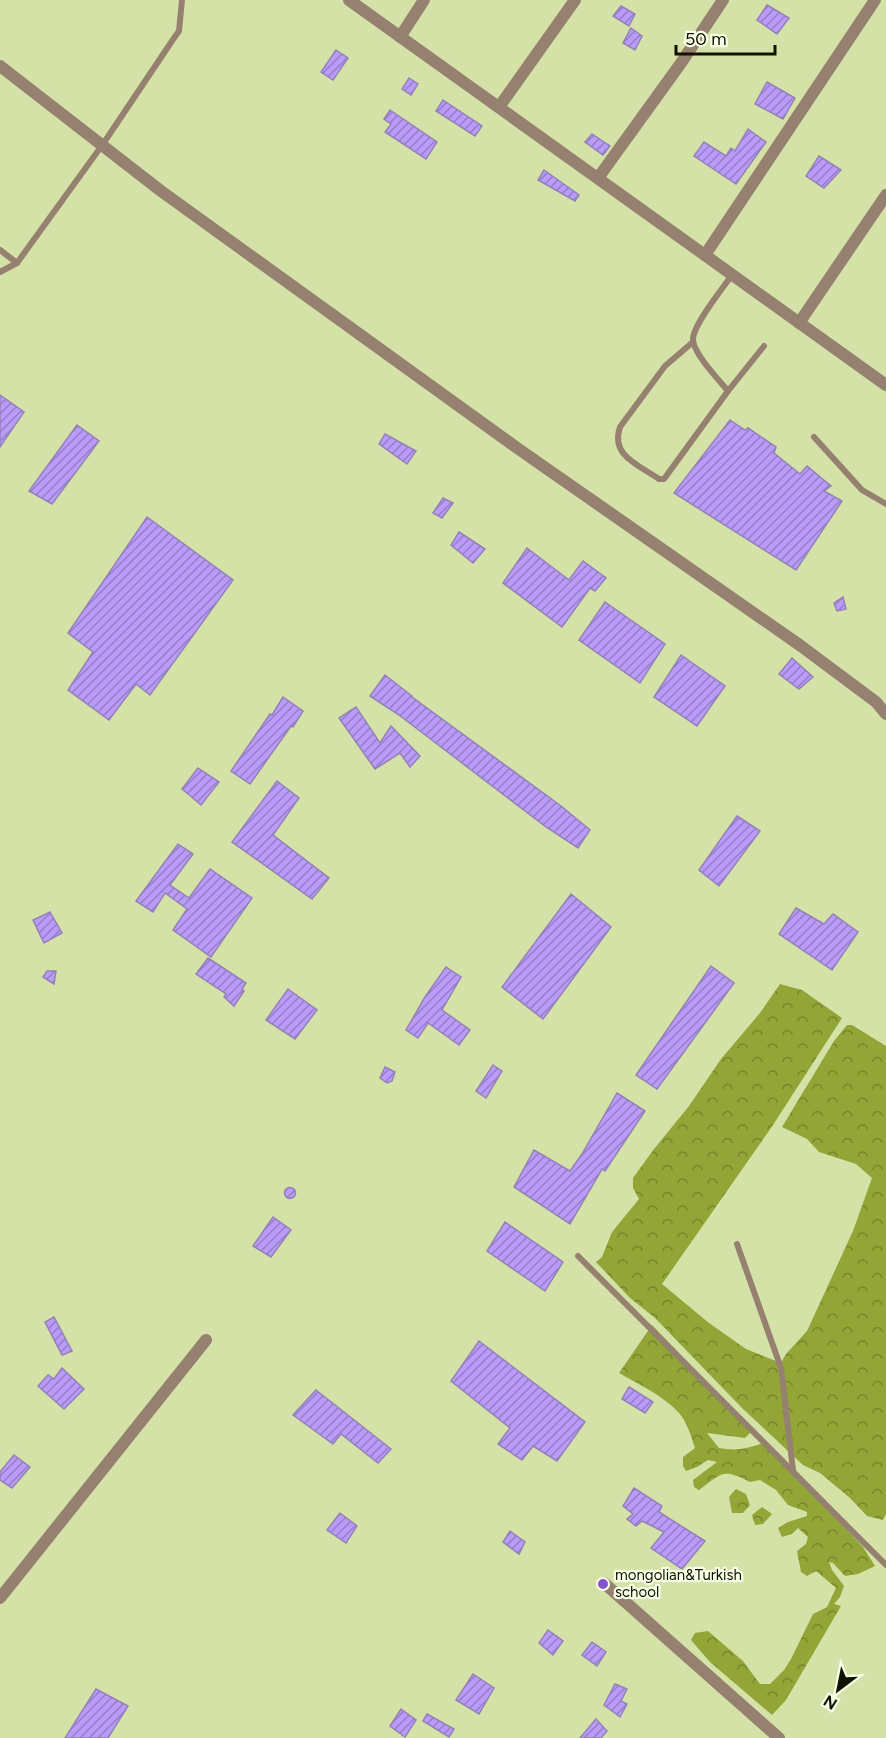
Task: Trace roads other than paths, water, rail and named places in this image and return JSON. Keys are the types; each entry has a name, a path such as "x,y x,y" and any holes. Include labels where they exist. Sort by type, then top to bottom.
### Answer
{"street":[{"path":"349,0 886,385"},
{"path":"400,37 424,0"},
{"path":"499,108 575,0"},
{"path":"598,178 681,63 723,0"},
{"path":"705,255 875,0"},
{"path":"0,66 161,191 510,443 801,646 876,702 886,714"},
{"path":"799,323 886,195"},
{"path":"0,1598 206,1340"},
{"path":"603,1583 779,1738"}],"lane":[{"path":"0,272 17,263 103,144 179,31 182,0"},
{"path":"0,250 17,263"},
{"path":"728,391 703,362 693,342 695,330 732,274"},
{"path":"693,342 665,366 620,427 616,437 619,448 625,456 659,479 664,479 764,346"},
{"path":"814,437 862,490 886,504"},
{"path":"737,1245 781,1368 793,1471"},
{"path":"578,1256 886,1564"}],"place":[{"name":"mongolian&Turkish school","path":"603,1584"}]}
